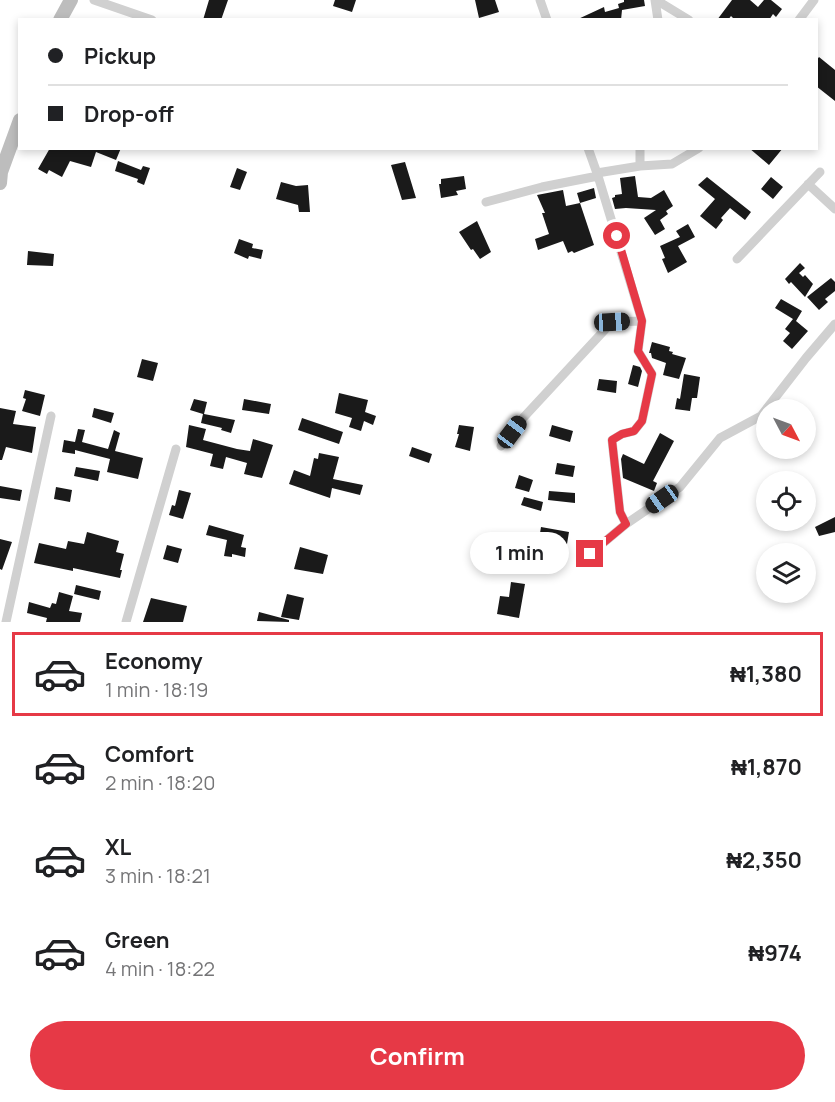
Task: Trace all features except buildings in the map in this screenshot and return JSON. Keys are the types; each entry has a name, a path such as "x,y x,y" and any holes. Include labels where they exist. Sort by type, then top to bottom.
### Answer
{"street":[{"path":"61,18 71,0"},
{"path":"94,0 146,18"},
{"path":"540,0 546,18"},
{"path":"656,0 658,18"},
{"path":"656,0 686,18"},
{"path":"800,18 814,0"},
{"path":"0,183 1,168 18,125"},
{"path":"589,150 642,321 638,351 652,374 642,421 634,431 612,440 620,512 626,524"},
{"path":"640,150 640,166"},
{"path":"486,202 542,187 640,166 672,164 696,150"},
{"path":"737,259 820,172"},
{"path":"808,184 835,209"},
{"path":"501,446 523,418 612,322 642,321"},
{"path":"590,554 626,524 680,487 720,438 761,416 835,324"},
{"path":"6,622 51,416"},
{"path":"126,622 176,449"}],"route":[{"path":"590,554 626,524 620,512 612,440 634,431 642,421 652,374 638,351 642,321 617,236"}]}
